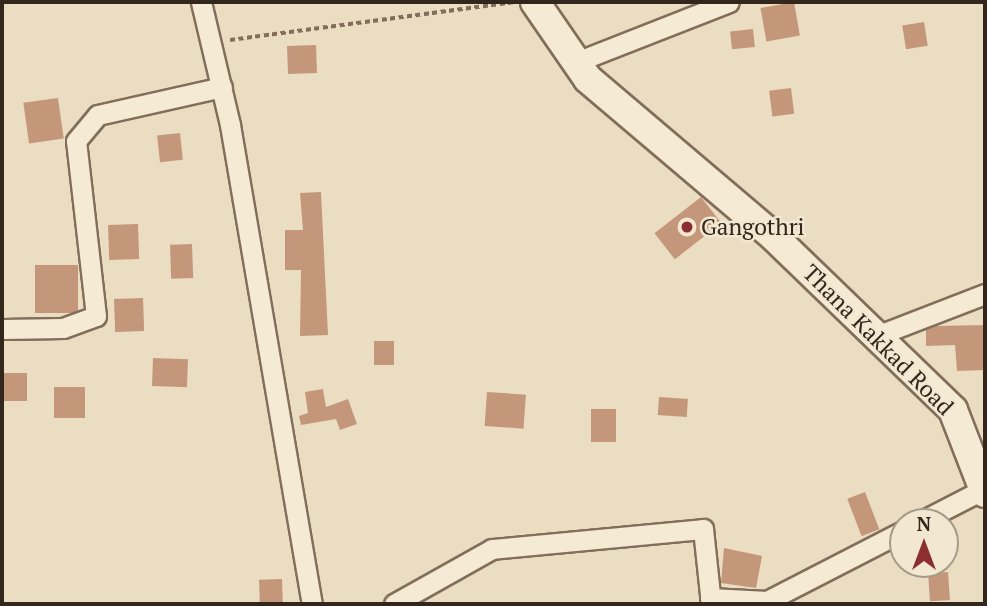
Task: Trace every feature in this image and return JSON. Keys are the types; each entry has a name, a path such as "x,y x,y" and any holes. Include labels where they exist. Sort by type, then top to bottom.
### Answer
{"main road":[{"name":"Thana Kakkad Road","path":"535,2 588,79 774,237 953,411 985,491"}],"street":[{"path":"201,2 222,87 312,604"},
{"path":"576,62 729,2"},
{"path":"2,329 63,328 96,316 76,141 98,115 222,87"},
{"path":"876,336 985,293"},
{"path":"949,508 985,491"},
{"path":"394,604 492,549 703,529 710,601 767,601 889,538"}],"path":[{"path":"212,42 519,2"}],"building":[{"path":"794,2 800,35 766,41 761,8"},
{"path":"924,22 928,46 906,49 902,25"},
{"path":"753,29 755,47 732,49 730,31"},
{"path":"316,45 317,73 288,74 287,46"},
{"path":"791,88 794,114 772,116 769,91"},
{"path":"58,98 64,139 29,143 23,103"},
{"path":"180,133 183,160 160,162 157,135"},
{"path":"321,192 328,335 300,336 301,270 285,270 285,230 303,230 300,193"},
{"name":"Gangothri","path":"701,197 721,223 675,259 655,233"},
{"path":"138,224 139,259 109,260 108,225"},
{"path":"192,244 193,278 171,279 170,245"},
{"path":"35,265 78,265 78,313 35,313"},
{"path":"143,298 144,331 115,332 114,299"},
{"path":"985,325 985,370 957,371 955,345 926,346 926,330 936,326"},
{"path":"374,341 394,341 394,365 374,365"},
{"path":"153,358 188,359 187,387 152,386"},
{"path":"2,373 27,373 27,401 2,401"},
{"path":"54,387 85,387 85,418 54,418"},
{"path":"323,389 326,407 348,399 357,424 340,430 336,419 301,425 299,416 308,413 305,392"},
{"path":"487,392 526,395 524,429 485,426"},
{"path":"659,397 688,399 687,417 658,415"},
{"path":"591,409 616,409 616,442 591,442"},
{"path":"865,492 879,529 862,536 847,499"},
{"path":"724,548 762,556 756,588 721,583"},
{"path":"928,578 948,578 950,600 930,601"},
{"path":"282,579 283,602 260,603 259,580"}],"place":[{"name":"Gangothri","path":"687,227"}]}
